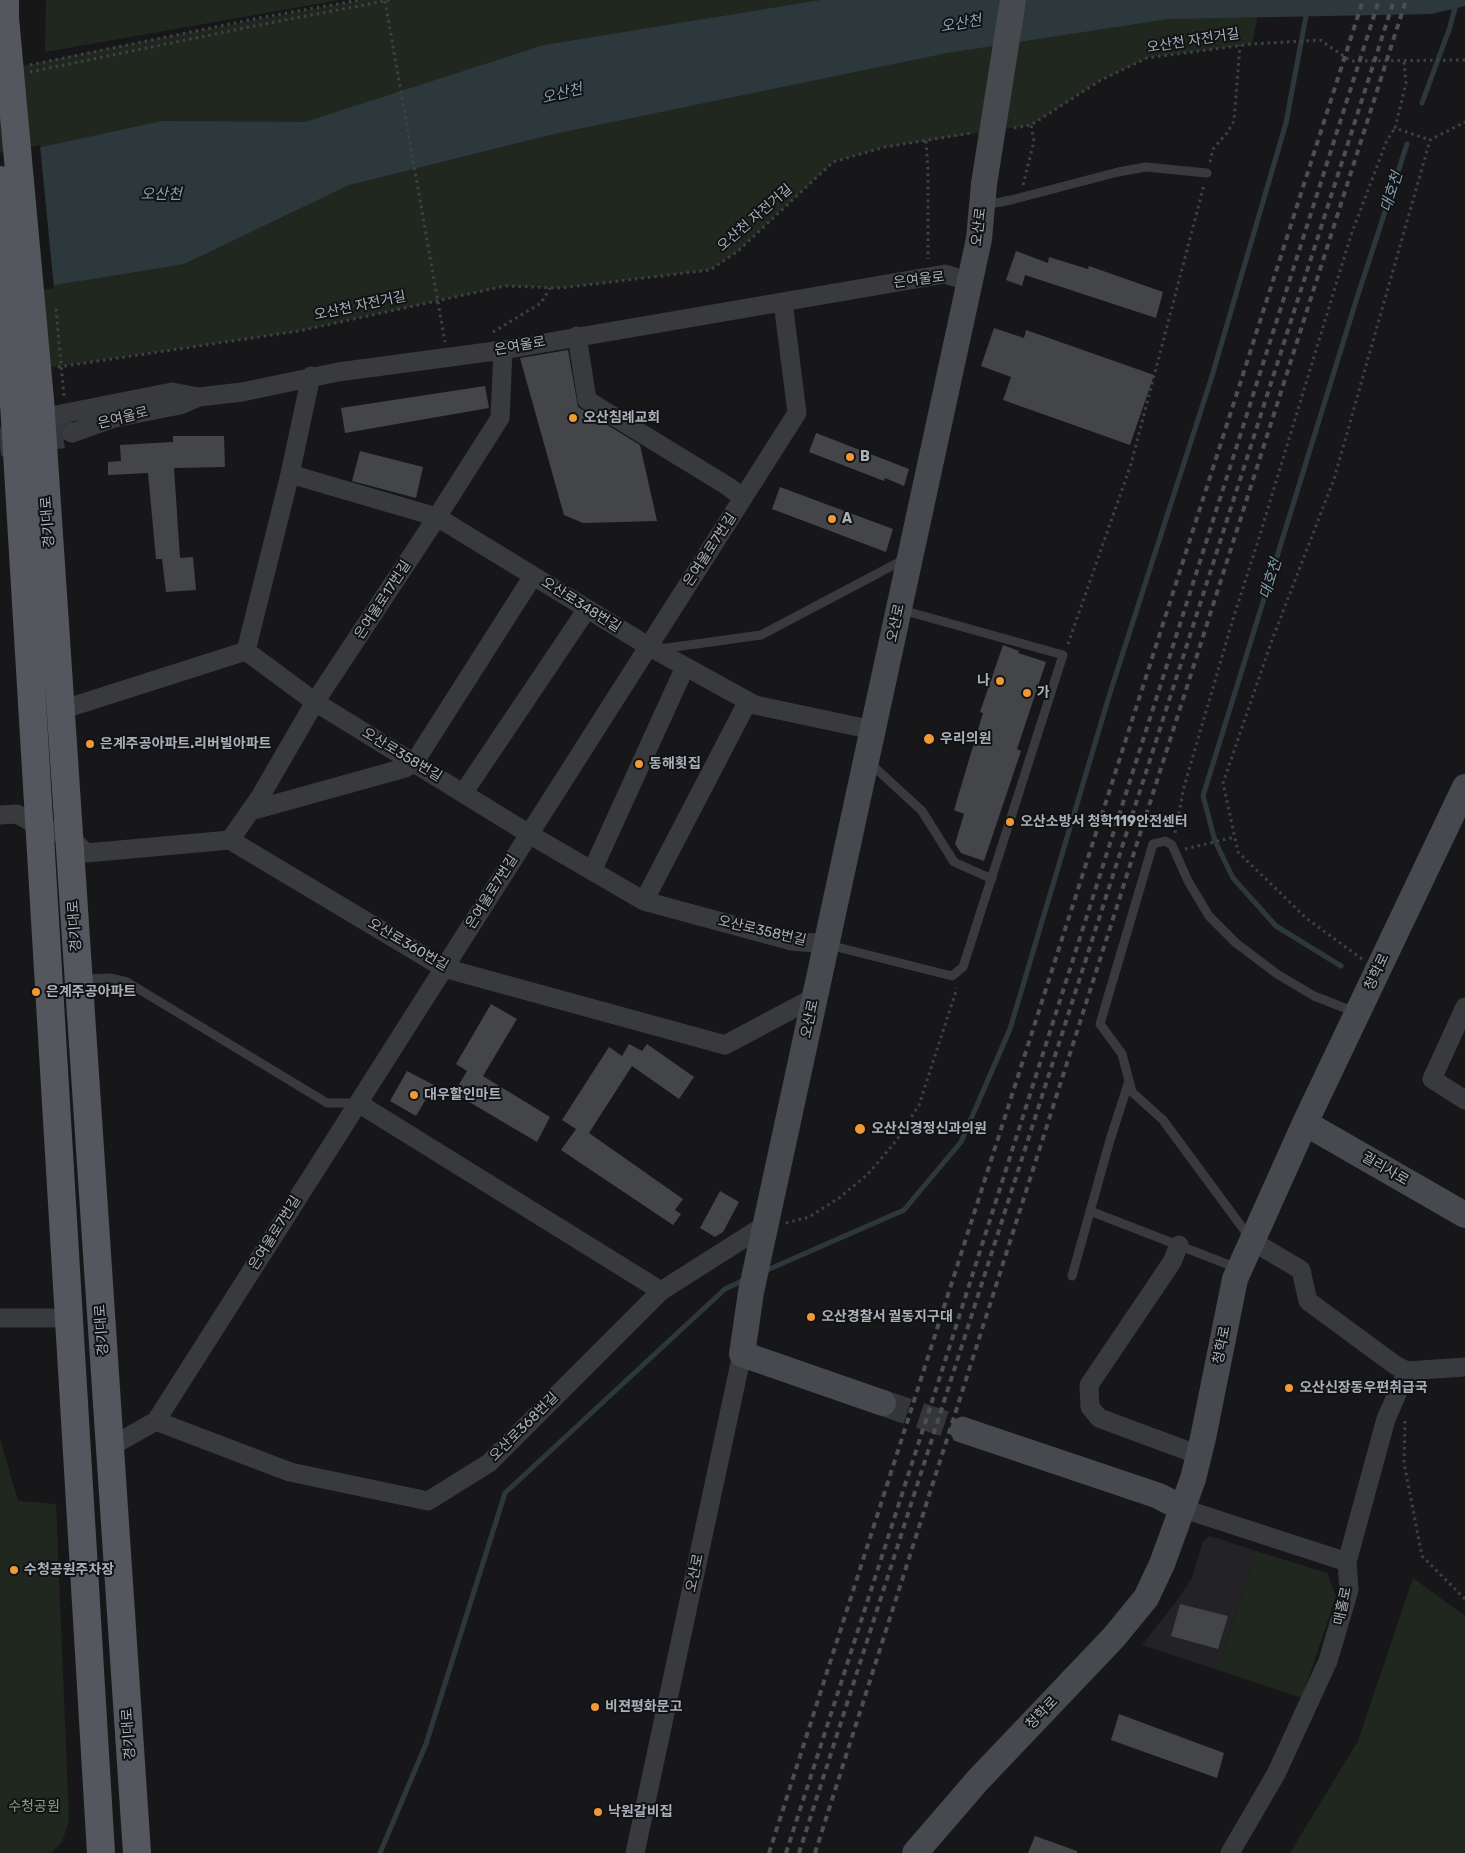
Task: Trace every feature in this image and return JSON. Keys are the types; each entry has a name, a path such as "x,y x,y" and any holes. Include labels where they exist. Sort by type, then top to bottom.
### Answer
{"main road":[{"name":"경기대로","path":"5,9 40,827 101,1853"},
{"name":"경기대로","path":"0,180 22,414 61,710 137,1853"}],"street":[{"name":"오산로","path":"635,1853 742,1354 751,1292 763,1234 979,239 983,195 1013,0"},
{"name":"은여울로","path":"72,433 114,418 180,405 199,397 242,392 311,376 503,350 945,274 970,282"},
{"name":"은여울로7번길","path":"110,1446 156,1421 529,834 652,648 797,413 783,302"},
{"path":"577,336 587,400 729,487 743,498"},
{"name":"은여울로17번길","path":"230,840 260,797 315,702 438,517 500,418 503,350"},
{"path":"61,710 246,651 290,474 311,376"},
{"path":"22,414 172,392 199,397"},
{"name":"오산로348번길","path":"290,474 438,517 652,648 755,705 873,730"},
{"path":"250,811 405,768 414,763 533,576"},
{"path":"464,792 587,609"},
{"name":"오산로358번길","path":"246,651 315,702 464,792 529,834 644,902 792,941 826,944"},
{"path":"592,871 685,666"},
{"path":"644,902 748,701"},
{"name":"청학로","path":"915,1853 978,1780 1114,1637 1146,1598 1162,1564 1193,1479 1235,1279 1305,1124 1465,788"},
{"path":"0,815 17,814 40,827 69,836 86,853 230,840"},
{"name":"오산로360번길","path":"230,840 444,968 725,1045 815,997"},
{"path":"1465,1007 1432,1079 1465,1100"},
{"path":"358,1103 661,1291"},
{"name":"궐리사로","path":"1305,1124 1465,1215"},
{"name":"오산로368번길","path":"156,1421 290,1472 428,1501 489,1462 661,1291 763,1234"},
{"path":"1252,1241 1300,1270 1308,1301 1395,1365 1408,1371 1465,1367"},
{"path":"1179,1245 1172,1262 1089,1386 1090,1407 1098,1418 1199,1455"},
{"path":"0,1318 69,1318"},
{"path":"742,1354 883,1404"},
{"name":"매홀로","path":"1230,1853 1276,1774 1328,1661 1349,1590 1347,1562 1386,1419 1408,1371"},
{"path":"963,1430 1159,1496 1181,1508 1347,1562"}],"lane":[{"path":"983,195 1019,198 1118,172 1146,167 1207,173"},
{"path":"652,648 760,635 910,556"},
{"path":"826,944 952,976 964,967 1063,655 899,610"},
{"path":"866,760 922,811 954,862 992,879"},
{"path":"1252,1241 1163,1120 1132,1092 1122,1054 1100,1024 1153,844 1165,842 1172,846 1188,881 1209,916 1236,943 1277,974 1314,996 1357,1013"},
{"path":"79,979 110,978 127,982 327,1103 358,1103"},
{"path":"1072,1276 1110,1140 1129,1081"},
{"path":"1090,1211 1240,1269"}],"path":[{"path":"27,65 244,21 360,0"},
{"path":"385,0 442,320"},
{"path":"29,73 259,24 390,0"},
{"name":"오산천 자전거길","path":"1013,128 1031,125 1101,80 1147,58 1240,45 1320,40 1351,61 1465,60"},
{"path":"1063,655 1131,464 1213,149 1227,133 1234,121 1240,45"},
{"path":"1172,846 1184,787 1233,619 1348,244 1387,140 1395,128 1406,83 1404,62"},
{"path":"1395,128 1430,140 1465,122"},
{"path":"1019,198 1034,141 1031,125"},
{"name":"오산천 자전거길","path":"54,367 298,331 505,286 561,288 710,270 738,251 833,162 885,147 978,132"},
{"path":"1378,970 1306,918 1238,852 1223,783 1272,640 1334,479 1430,140"},
{"path":"926,141 929,232 926,277"},
{"path":"489,335 541,303 551,288"},
{"path":"1195,846 1235,837"},
{"path":"763,1234 809,1217 840,1198 868,1174 896,1142 919,1105 964,967"},
{"path":"1406,1414 1404,1463 1422,1556 1465,1599"}],"shaded area":[{"path":"1210,1536 1256,1551 1218,1670 1142,1645 1176,1602 1192,1578 1203,1541"}],"green space":[{"path":"46,0 339,0 45,52"},
{"path":"360,0 1261,0 1252,44 1147,58 1101,80 1031,125 885,147 833,162 738,251 710,270 561,288 505,286 299,331 0,375 0,71"},
{"name":"수청공원","path":"0,1439 18,1501 56,1504 69,1821 62,1842 51,1853 0,1853"},
{"path":"1256,1551 1327,1573 1336,1596 1302,1698 1218,1670"},
{"path":"1413,1578 1465,1616 1465,1853 1290,1853 1358,1741"}],"water":[{"name":"오산천","path":"821,0 1465,0 1465,6 1431,14 1168,19 947,53 554,134 349,185 184,264 0,294 0,156 162,121 305,122 544,45"}],"pier":[{"path":"40,145 54,288 0,297 0,153"}],"building":[{"path":"1016,251 1048,263 1049,257 1088,269 1089,266 1163,292 1156,318 1025,275 1022,286 1006,280"},
{"path":"994,328 1024,338 1026,330 1154,375 1130,445 1003,400 1011,377 981,366"},
{"name":"오산침례교회","path":"568,350 578,407 640,445 657,521 583,523 564,515 520,358"},
{"path":"485,386 489,408 345,433 341,408"},
{"name":"B","path":"816,433 909,469 904,486 885,478 884,481 809,452"},
{"path":"173,436 224,436 225,467 174,468 180,558 193,557 196,590 166,592 162,559 156,559 148,473 108,475 108,462 121,461 120,445 173,442"},
{"path":"360,451 423,467 416,498 352,481"},
{"name":"A","path":"780,487 893,529 886,552 772,509"},
{"path":"1003,645 1019,651 1018,653 1046,662 1017,749 1021,751 984,861 961,853 955,844 964,814 954,810 983,713 980,712"},
{"path":"491,1004 517,1019 483,1076 550,1117 537,1142 454,1093 467,1071 456,1064"},
{"path":"629,1044 642,1051 647,1044 694,1077 679,1099 632,1066 589,1133 683,1199 675,1210 681,1214 673,1225 561,1150 576,1129 562,1120 609,1047 622,1056"},
{"path":"407,1071 434,1085 416,1116 390,1101"},
{"path":"720,1191 739,1202 723,1232 715,1237 700,1228"},
{"path":"1180,1604 1228,1616 1218,1649 1171,1636"},
{"path":"1119,1714 1224,1753 1217,1778 1111,1740"},
{"path":"1035,1836 1077,1851 1077,1853 1028,1853"}],"waterway":[{"path":"765,1271 904,1210 961,1142 1010,1029 1110,693 1212,376 1286,123 1309,0"},
{"path":"1422,103 1450,27 1457,0"},
{"name":"대호천","path":"1341,966 1276,926 1233,878 1215,841 1203,796 1355,304 1407,144"},
{"path":"380,1853 426,1744 505,1493 725,1289 746,1279"}],"tunnel":[{"path":"0,437 64,429 72,433 67,438 0,447"},
{"path":"883,1403 963,1430"}],"railway":[{"path":"769,1853 1363,0"},
{"path":"786,1853 1379,0"},
{"path":"799,1853 1394,0"},
{"path":"815,1853 1406,0"}],"place":[{"name":"오산침례교회","path":"573,418"},
{"name":"B","path":"850,457"},
{"name":"A","path":"832,519"},
{"name":"나","path":"1000,681"},
{"name":"가","path":"1027,693"},
{"name":"우리의원","path":"929,739"},
{"name":"은계주공아파트.리버빌아파트","path":"90,744"},
{"name":"동해횟집","path":"639,764"},
{"name":"오산소방서 청학119안전센터","path":"1010,822"},
{"name":"은계주공아파트","path":"36,992"},
{"name":"대우할인마트","path":"414,1095"},
{"name":"오산신경정신과의원","path":"860,1129"},
{"name":"오산경찰서 궐동지구대","path":"811,1317"},
{"name":"오산신장동우편취급국","path":"1289,1388"},
{"name":"수청공원주차장","path":"14,1570"},
{"name":"비젼평화문고","path":"595,1707"},
{"name":"낙원갈비집","path":"598,1812"}]}
